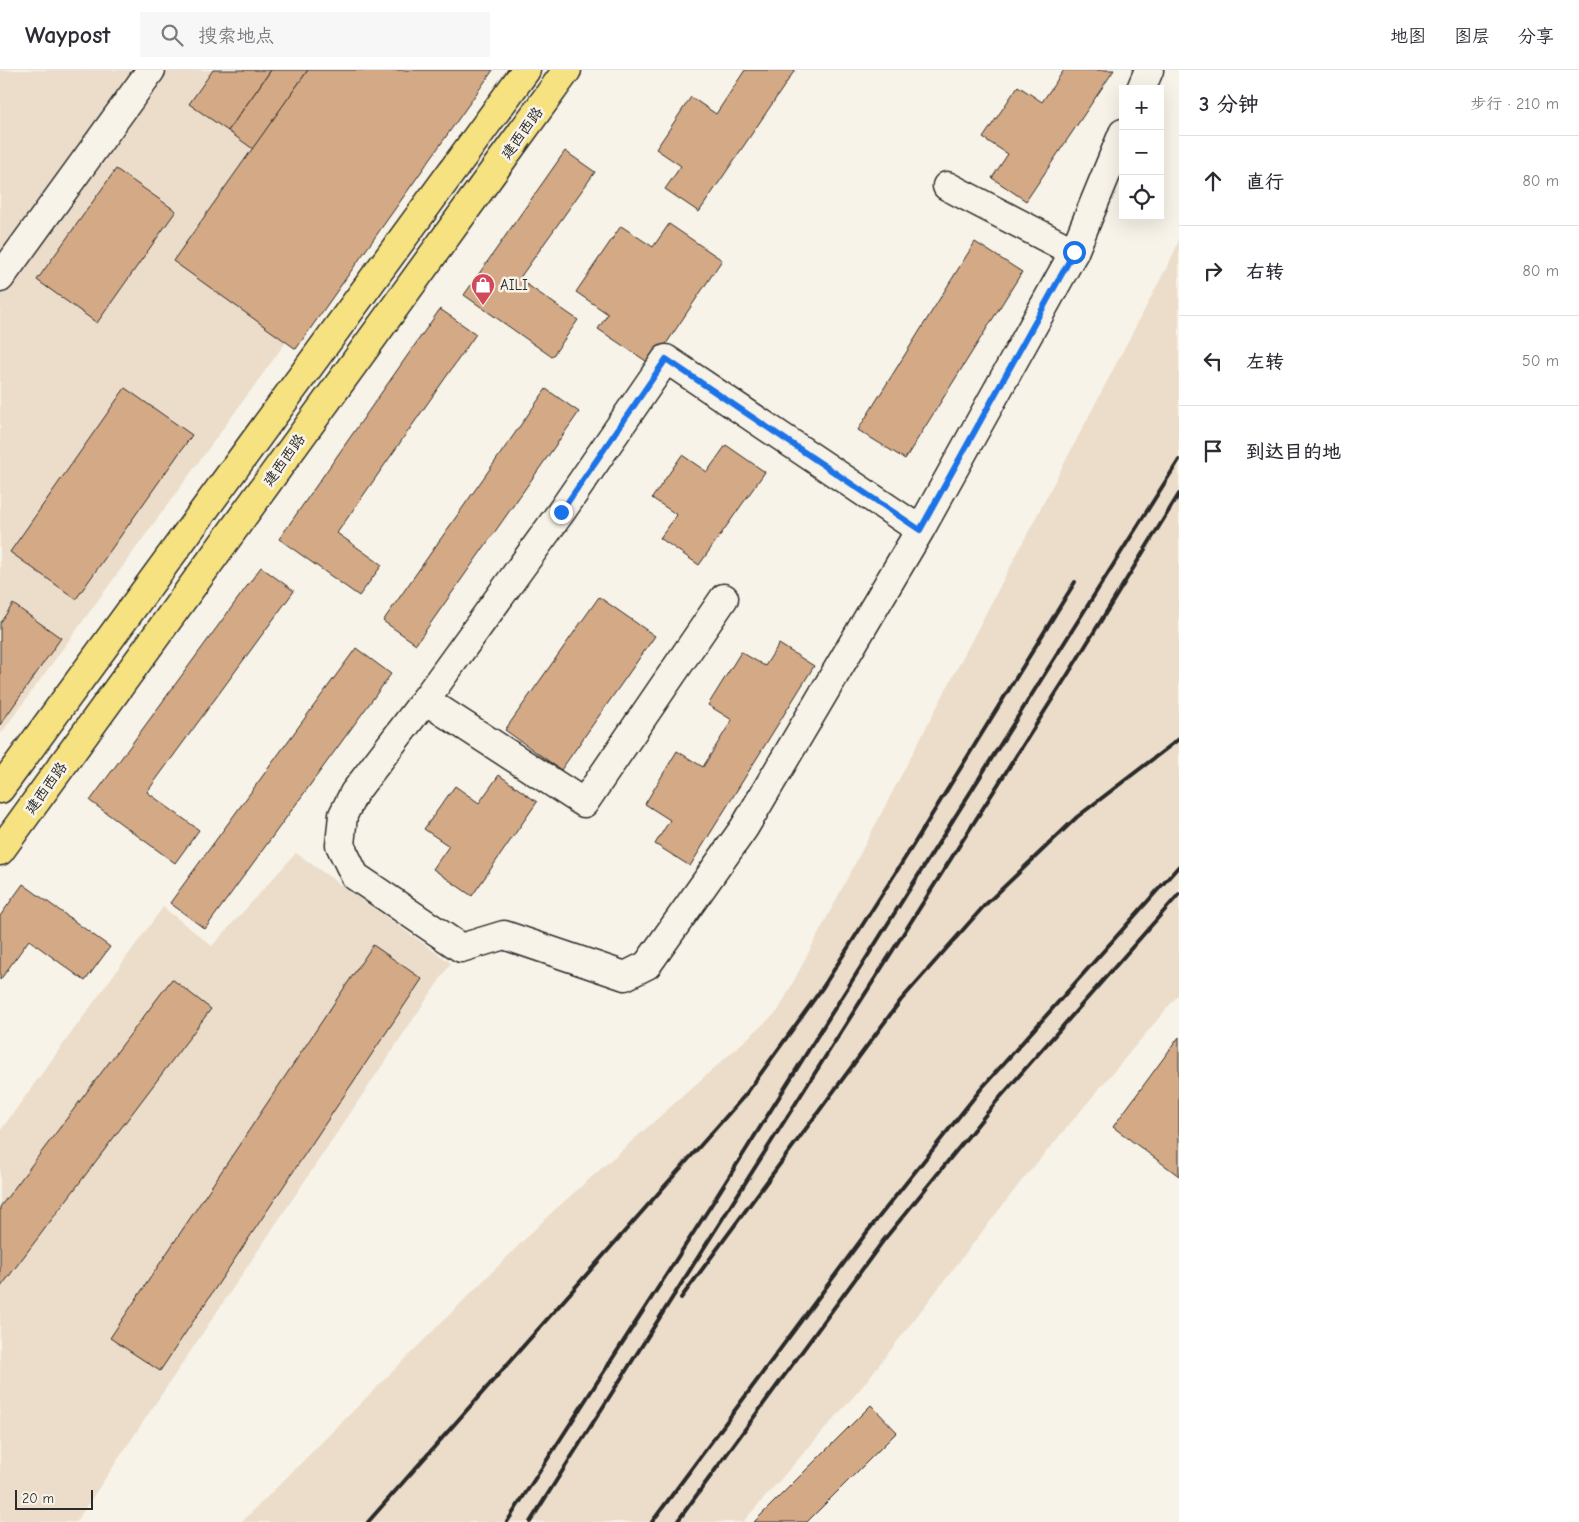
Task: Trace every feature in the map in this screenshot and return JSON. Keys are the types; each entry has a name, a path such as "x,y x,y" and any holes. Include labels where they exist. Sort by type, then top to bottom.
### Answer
{"highway":[{"path":"0,789 526,70"},
{"name":"建西西路","path":"0,851 567,70"}],"lane":[{"path":"0,278 151,70"},
{"path":"1143,85 1149,70"},
{"path":"920,530 666,359 561,512 425,700 354,793 343,815 340,845 355,876 462,948 504,935 626,976 647,965 744,828 920,530 1074,252 1119,143"},
{"path":"947,186 1074,252"},
{"path":"425,700 584,803 724,598"}],"shaded area":[{"path":"0,70 484,70 0,735"},
{"path":"1179,240 1179,994 1020,1183 862,1387 743,1522 242,1522 549,1215 778,1011 1173,255"},
{"path":"296,853 451,963 76,1522 0,1522 0,1131 163,907 212,946"}],"building":[{"path":"213,70 271,70 228,131 189,104"},
{"path":"271,70 308,70 253,149 228,131"},
{"path":"308,70 493,70 296,349 173,261"},
{"path":"745,70 795,70 699,212 665,189 681,166 656,149 691,97 716,114"},
{"path":"1064,70 1114,70 1026,201 992,178 1008,154 983,138 1018,86 1042,102"},
{"path":"565,151 595,172 519,279 578,320 552,357 464,295"},
{"path":"116,169 176,211 97,323 37,280"},
{"path":"669,224 722,260 652,365 598,329 608,314 576,292 621,226 653,247"},
{"path":"975,242 1022,272 905,459 858,430"},
{"path":"440,309 476,334 337,533 382,565 359,596 279,539"},
{"path":"125,388 192,435 76,599 10,552"},
{"path":"546,389 579,412 416,644 383,621"},
{"path":"726,445 765,472 699,565 660,538 677,515 652,498 682,455 707,472"},
{"path":"261,567 294,591 147,792 199,830 175,863 90,801"},
{"path":"599,597 655,636 561,770 505,730"},
{"path":"13,604 61,638 0,725 0,623"},
{"path":"779,644 814,666 690,866 655,844 670,820 645,804 677,751 703,767 732,720 708,705 741,652 765,666"},
{"path":"356,648 391,674 205,929 170,903"},
{"path":"499,775 537,802 472,896 433,869 449,846 424,829 455,786 479,803"},
{"path":"23,884 110,947 85,981 29,940 0,980 0,916"},
{"path":"373,945 422,979 160,1371 110,1338"},
{"path":"172,979 211,1009 0,1288 0,1207"},
{"path":"1179,1037 1179,1176 1113,1127"},
{"path":"871,1405 897,1432 807,1522 754,1522"}],"railway":[{"path":"507,1522 710,1207 1179,460"},
{"path":"530,1522 1065,679 1179,494"},
{"path":"368,1522 746,1094 823,987 912,847 1075,582"},
{"path":"681,1298 901,1000 984,906 1077,817 1179,739"},
{"path":"652,1522 867,1232 981,1089 1179,866"},
{"path":"677,1522 883,1241 996,1102 1179,894"}],"place":[{"name":"AILI","path":"483,306"}],"route":[{"path":"561,512 666,359 920,530 1074,252"}]}
